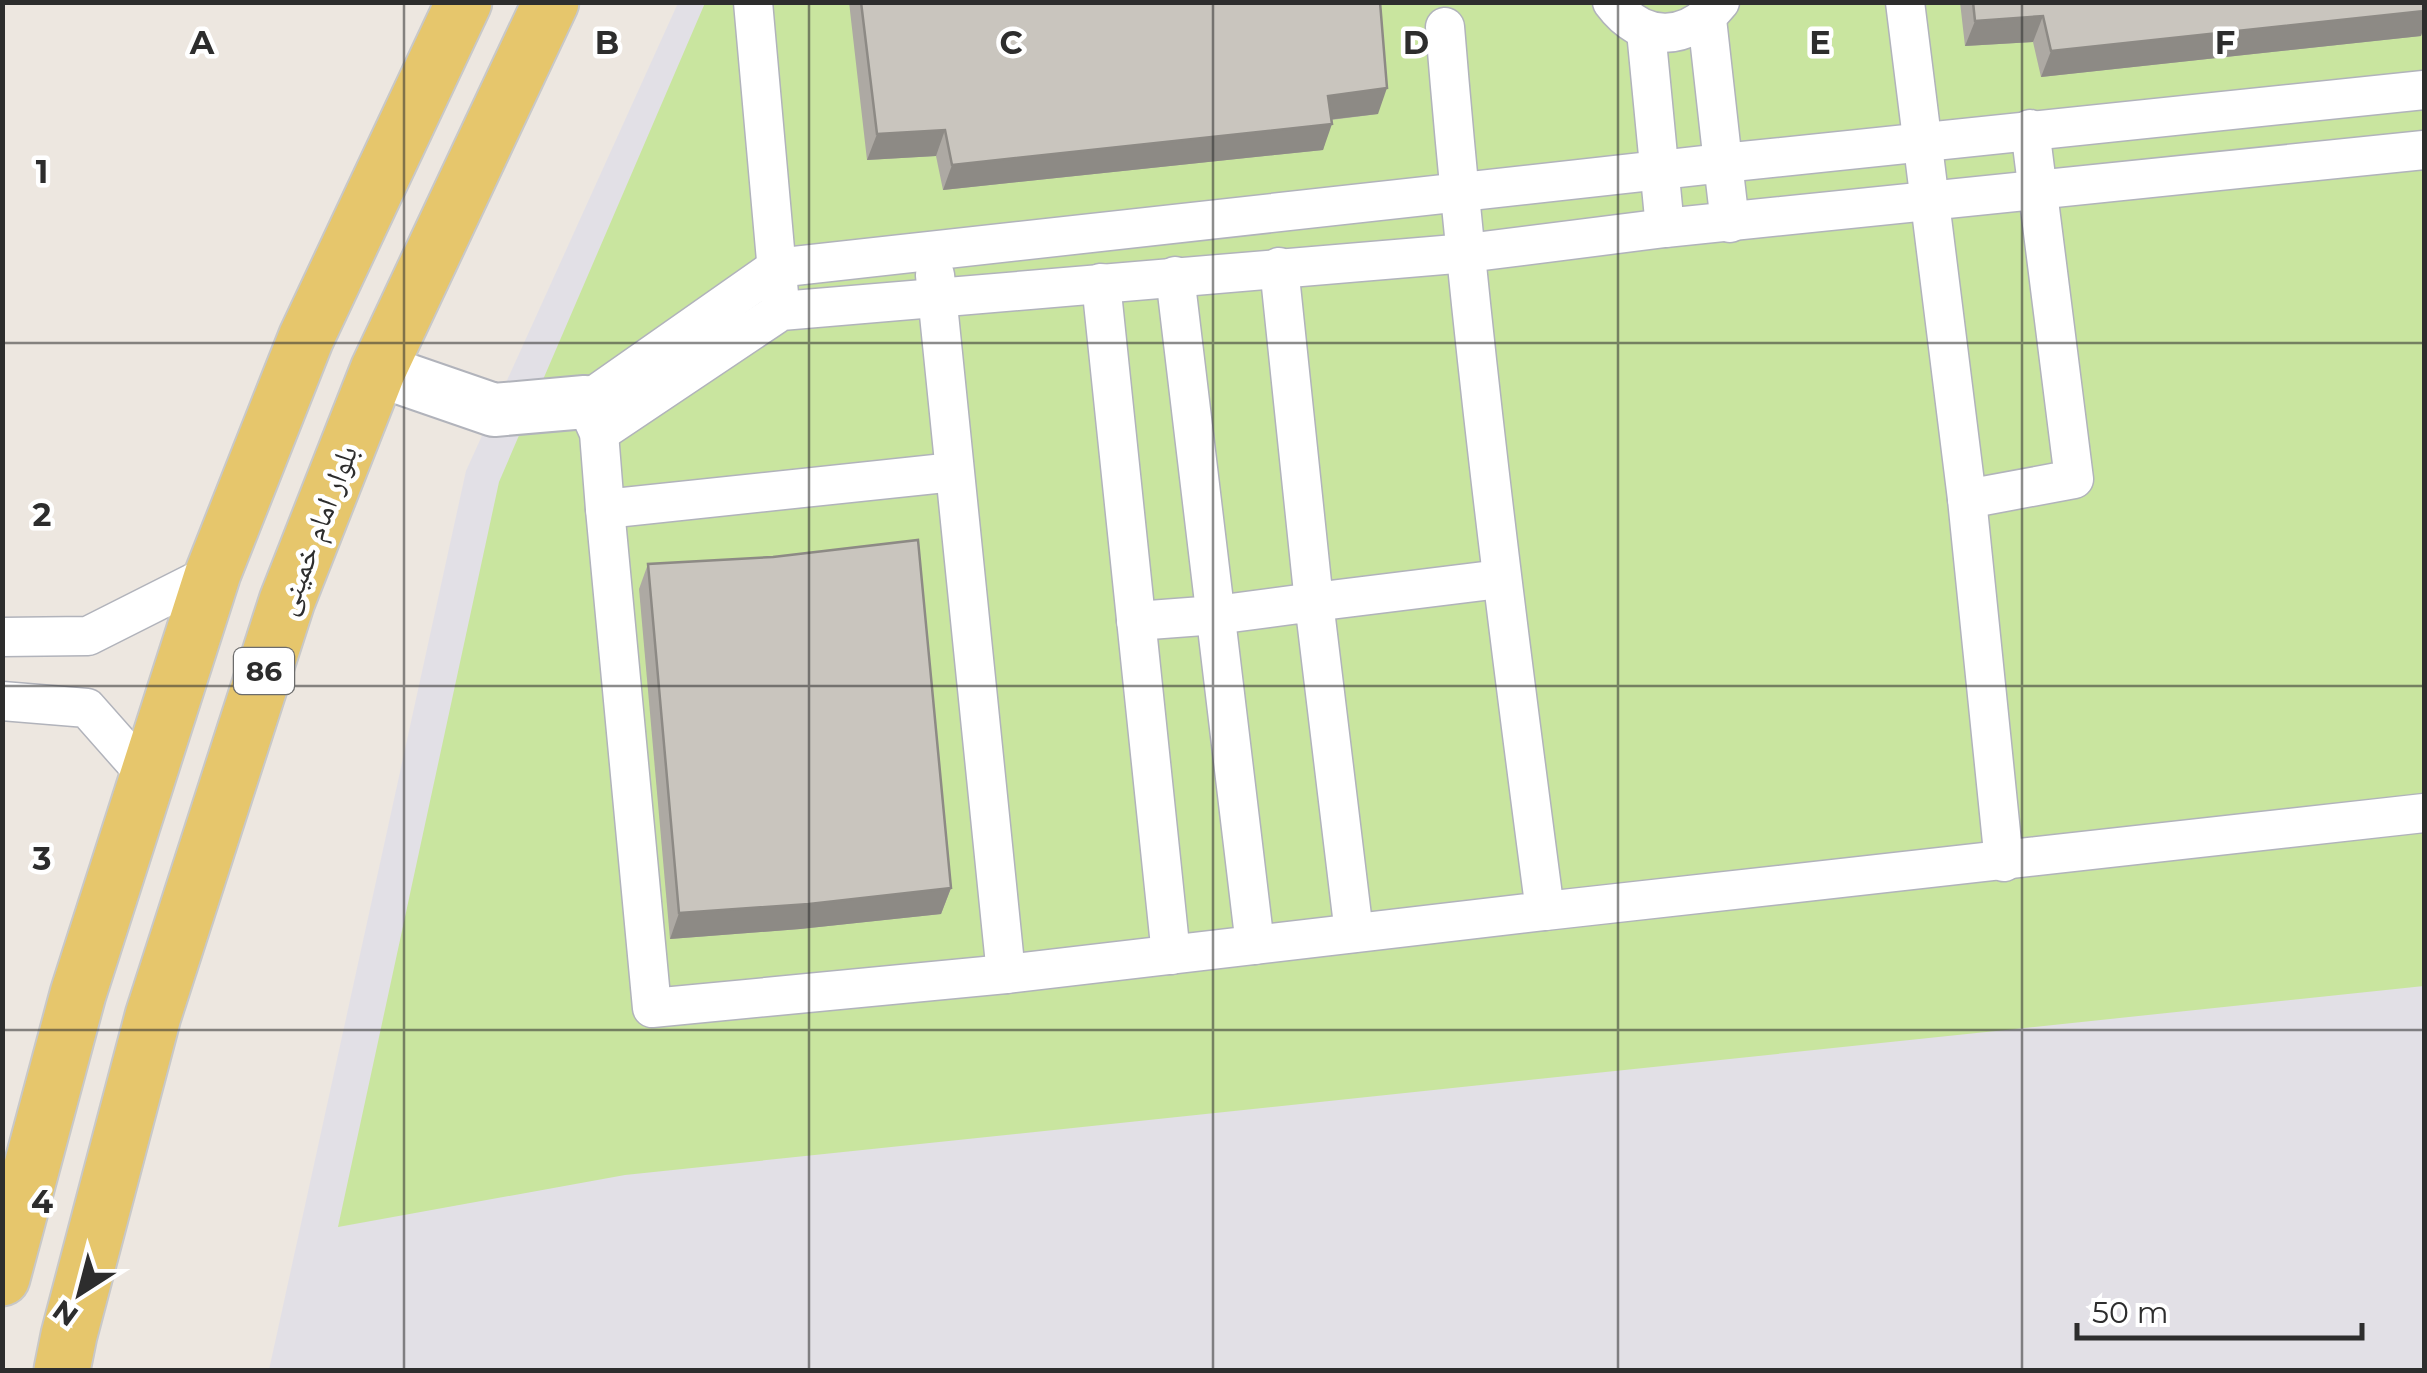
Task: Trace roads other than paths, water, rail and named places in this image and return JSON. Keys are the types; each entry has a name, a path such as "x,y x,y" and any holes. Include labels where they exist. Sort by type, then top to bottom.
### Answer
{"main road":[{"name":"86","path":"2,1278 78,994 214,574 306,338 464,2"},
{"name":"بلوار امام خمینی","path":"62,1370 68,1334 153,1016 287,600 378,370 552,2"}],"street":[{"path":"753,2 781,311"},
{"path":"1612,2 1627,21 1668,34 1688,29 1713,10"},
{"path":"1905,2 1967,499 2004,862"},
{"path":"1713,10 1730,223"},
{"path":"1444,28 1500,579 1545,911"},
{"path":"1646,30 1666,228"},
{"path":"592,417 776,268 2030,129 2424,90"},
{"path":"1967,499 2074,479 2030,129"},
{"path":"378,370 494,410 592,417 781,311 1467,253 1666,228 2424,150"},
{"path":"933,252 1006,974"},
{"path":"1279,267 1354,934"},
{"path":"1176,276 1254,945"},
{"path":"1102,283 1170,955"},
{"path":"592,417 605,509 652,1008 1006,974 2424,813"},
{"path":"605,509 954,472"},
{"path":"2,637 88,636 214,574"},
{"path":"1136,621 1216,615 1500,579"},
{"path":"2,700 87,708 148,777"}]}
